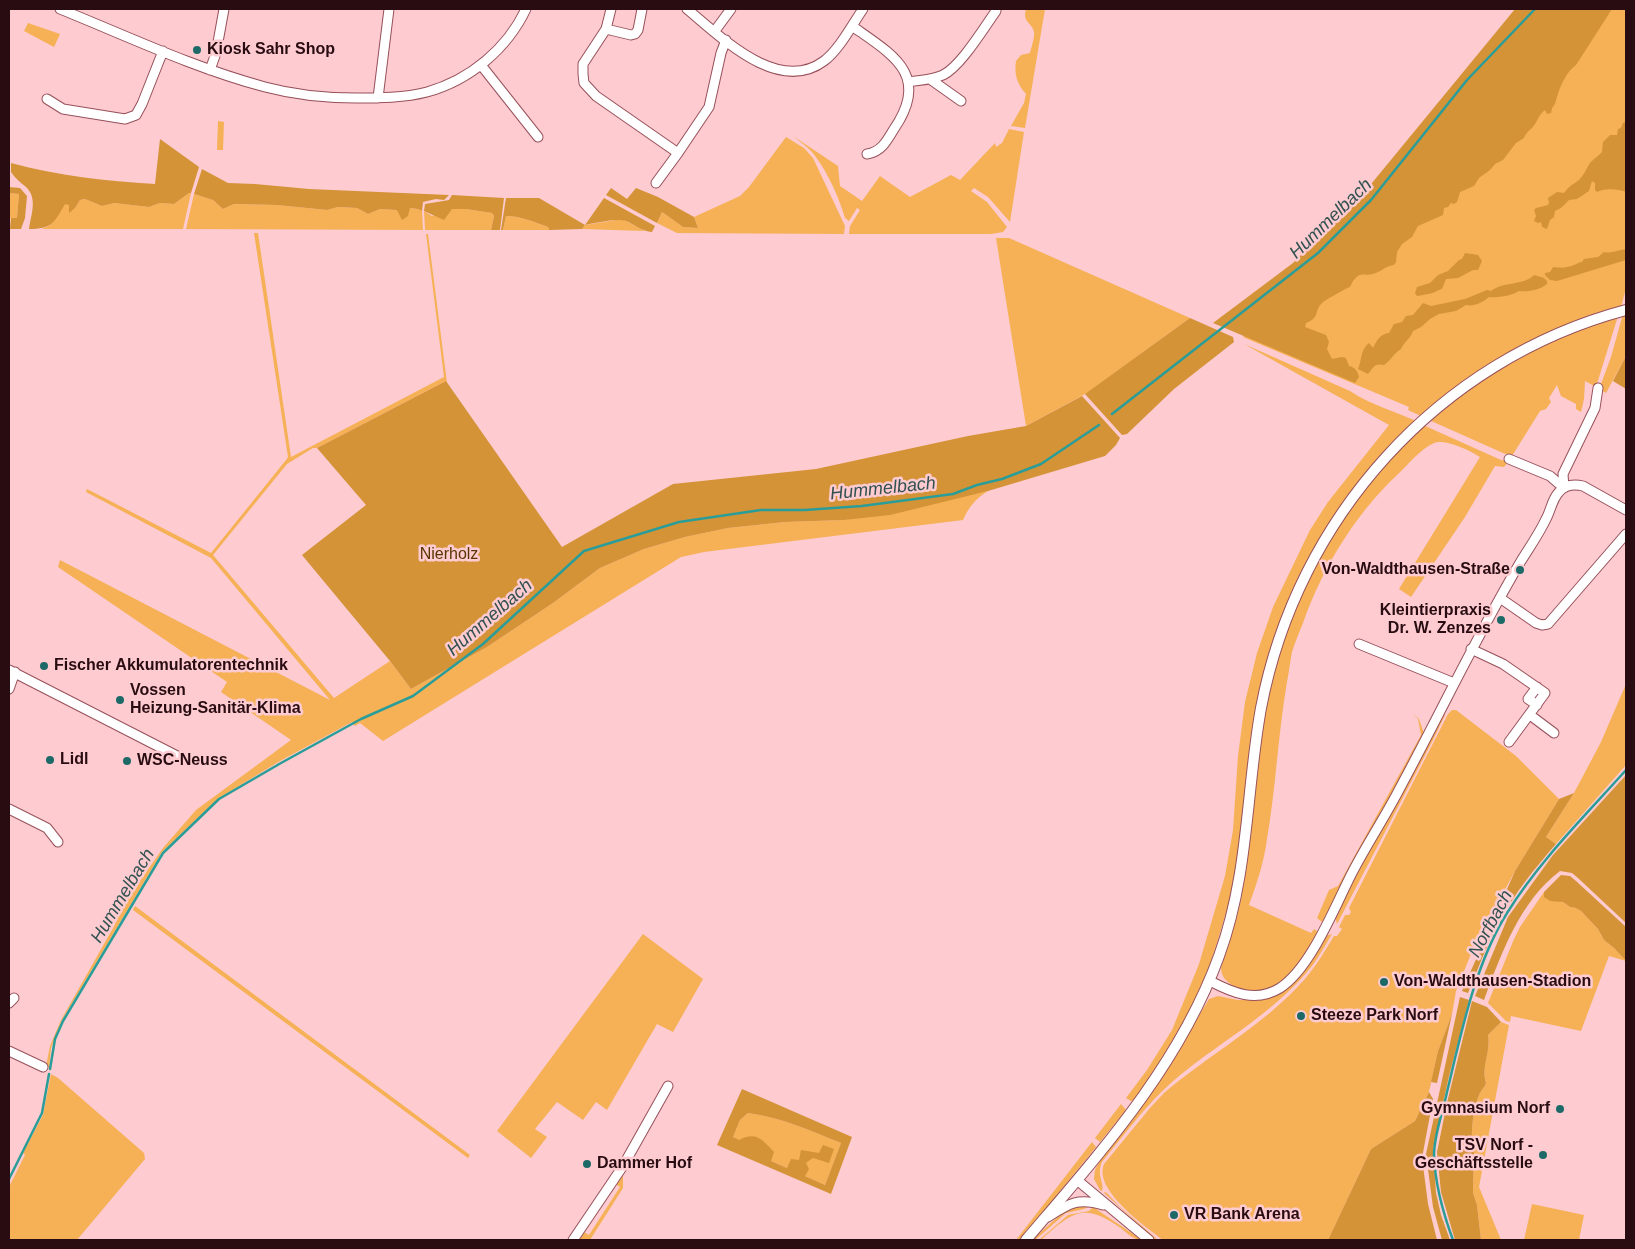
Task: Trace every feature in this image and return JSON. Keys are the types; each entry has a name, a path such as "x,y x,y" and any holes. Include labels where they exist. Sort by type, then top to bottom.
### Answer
{"main road":[{"path":"1026,1240 1126,1120 1165,1066 1183,1036 1210,981 1225,940 1241,872 1258,726 1271,667 1283,626 1296,594 1326,536 1359,488 1382,460 1409,433 1456,392 1497,365 1538,342 1575,326 1626,310"}],"street":[{"path":"60,9 210,70 267,87 312,96 378,98 427,92 454,81 480,65 504,44 526,9"},
{"path":"210,70 216,53 224,9"},
{"path":"378,98 389,9"},
{"path":"611,9 606,29 583,64 582,74 584,83 596,96 678,153"},
{"path":"606,29 631,35 635,34 638,30 642,9"},
{"path":"687,9 714,32 751,59 765,66 798,72 812,68 824,61 834,51 863,9"},
{"path":"714,32 731,9"},
{"path":"908,82 943,75 954,67 996,11"},
{"path":"852,26 892,55 900,65 908,82 909,98 902,116 881,148 875,153 867,154"},
{"path":"656,183 709,107 721,53 726,40"},
{"path":"47,99 63,109 125,119 133,117 142,104 163,51"},
{"path":"480,65 538,137"},
{"path":"930,79 961,101"},
{"path":"1568,487 1563,474 1595,408 1598,388"},
{"path":"1510,459 1550,476 1568,487"},
{"path":"1210,981 1236,994 1254,996 1272,992 1294,976 1318,940 1357,864 1401,787 1472,649 1545,521 1557,495 1568,487 1583,486 1626,510"},
{"path":"1500,598 1536,623 1548,624 1626,534"},
{"path":"1359,644 1454,683"},
{"path":"1472,649 1503,664 1545,693 1509,742"},
{"path":"9,689 12,671 183,759"},
{"path":"1530,715 1554,733"},
{"path":"9,809 47,828 58,842"},
{"path":"9,1051 43,1067"},
{"path":"573,1240 623,1166 668,1086"},
{"path":"1077,1180 1109,1209 1149,1240"},
{"path":"1042,1222 1065,1206 1077,1201 1095,1203 1109,1209"}],"shaded area":[{"path":"1026,9 1045,9 1025,128 1011,126 1024,103 1026,94 1017,79 1016,61 1021,55 1030,53 1034,37 1033,29 1025,17"},
{"path":"1581,9 1626,9 1626,292 1621,307 1593,316 1515,351 1467,381 1421,416 1408,410 1409,407 1243,337"},
{"path":"28,23 60,34 54,47 24,31"},
{"path":"218,121 224,122 223,150 217,150"},
{"path":"1009,129 1024,132 1010,222 988,197 974,188 971,191 987,202 1007,227 1003,232 991,234 849,234 850,226 860,210 857,208 849,221 845,218 836,192 822,166 811,151 793,136 838,166 840,186 862,201 880,176 910,197 951,175 960,180 995,143 996,147 1002,143"},
{"path":"786,137 804,148 813,158 845,226 844,234 677,233 657,223 662,212 683,227 698,228 694,217 740,196 749,187"},
{"path":"9,193 19,194 17,219 9,218"},
{"path":"191,193 183,229 42,229 50,225 65,203 69,205 69,212 75,208 80,200 85,199 102,206 114,203 149,207 160,203 174,204"},
{"path":"194,194 213,200 223,209 234,204 277,205 327,210 338,207 357,208 368,214 380,209 418,209 422,211 423,230 186,229"},
{"path":"452,209 492,213 494,216 491,230 425,230 424,211 432,216"},
{"path":"506,216 527,220 548,227 549,230 503,230"},
{"path":"624,220 645,231 582,229 585,225"},
{"path":"254,233 258,233 291,457 444,377 426,234 428,234 447,383 446,381 317,448 313,448 287,464 213,555 334,698 390,661 411,689 487,647 553,603 600,568 644,549 685,537 728,528 785,522 844,520 988,491 979,497 963,520 704,552 681,557 383,741 360,723 355,726 352,722 280,761 219,798 162,852 62,1020 51,1048 49,1068 46,1066 50,1046 61,1020 128,898 163,848 196,810 291,740 221,692 227,682 58,567 60,560 330,700 211,558 86,492 87,489 211,553 288,457"},
{"path":"996,238 1009,238 1190,318 1087,393 1026,426"},
{"path":"1623,314 1626,314 1626,356 1606,393 1601,390 1601,384"},
{"path":"1618,316 1596,387 1585,381 1581,412 1576,409 1576,404 1561,396 1557,385 1549,398 1551,402 1546,409 1540,411 1512,456 1429,420 1488,376 1555,339"},
{"path":"1244,344 1350,391 1374,404 1416,421 1375,463 1335,516 1303,571 1287,606 1270,656 1261,692 1234,885 1217,943 1208,970 1177,1039 1134,1101 1131,1101 1126,1098 1147,1070 1172,1030 1199,964 1225,876 1233,830 1238,756 1245,702 1257,653 1273,607 1310,530 1328,502 1389,425"},
{"path":"1423,425 1501,460 1509,461 1504,467 1495,466 1465,517 1411,597 1399,589 1480,457 1464,449 1445,442 1439,442 1424,449 1381,491 1341,543 1330,562 1311,602 1292,652 1266,848 1249,905 1311,933 1314,929 1318,932 1300,962 1275,987 1264,990 1241,990 1226,980 1222,975 1221,968 1241,899 1248,857 1262,730 1276,663 1300,597 1314,566 1331,536 1377,472"},
{"path":"1626,684 1626,765 1556,844 1546,837 1574,793 1601,742"},
{"name":"Von-Waldthausen-Stadion","path":"1452,710 1456,710 1516,756 1559,799 1515,871 1473,949 1456,991 1452,1014 1438,1051 1429,1092 1415,1121 1371,1149 1328,1240 1163,1240 1134,1217 1113,1196 1106,1185 1103,1174 1104,1164 1164,1093 1272,1011 1308,975 1334,936 1337,936 1342,929 1339,927 1345,915 1349,915 1351,912 1349,908 1351,904 1448,714"},
{"path":"1412,713 1419,719 1424,734 1322,922 1317,918 1329,890 1338,886 1421,735 1418,719"},
{"path":"1442,714 1445,715 1433,740 1337,924 1335,916 1340,904"},
{"path":"1544,892 1544,897 1563,902 1581,911 1598,929 1604,940 1626,961 1609,956 1581,1031 1511,1016 1510,1022 1506,1021 1488,1003 1520,927"},
{"path":"135,906 470,1155 468,1158 133,910"},
{"path":"643,934 703,979 673,1032 657,1024 607,1110 596,1102 583,1120 557,1102 535,1129 547,1137 531,1158 497,1131"},
{"path":"1332,934 1307,972 1276,1003 1189,1068 1153,1101 1102,1162 1100,1171 1103,1188 1102,1191 1100,1190 1094,1179 1095,1170 1099,1162 1133,1119 1209,999 1218,996 1238,1000 1253,1000 1273,995 1325,936"},
{"path":"1501,1022 1509,1025 1479,1187 1501,1240 1481,1240 1477,1205 1473,1193 1474,1148 1472,1128 1478,1098 1486,1083 1485,1070 1489,1041 1488,1035"},
{"path":"51,1074 144,1153 145,1159 77,1240 9,1240 9,1187 25,1155 23,1153 43,1115"},
{"path":"1121,1104 1126,1110 1100,1142 1095,1138"},
{"path":"748,1113 784,1121 841,1143 825,1185 805,1176 806,1163 819,1153 799,1160 787,1168 771,1161 733,1137 740,1120"},
{"path":"652,1117 655,1119 623,1174 623,1188 590,1240 576,1240 582,1231 589,1235 620,1187 614,1183"},
{"path":"1092,1142 1096,1147 1030,1228 1026,1230 1026,1233 1020,1240 1016,1240"},
{"path":"1104,1193 1119,1206 1158,1240"},
{"path":"1532,1204 1584,1215 1579,1240 1524,1240"},
{"path":"1078,1205 1090,1206 1066,1213 1035,1240 1032,1240 1062,1213"},
{"path":"1093,1207 1142,1240 1131,1236 1109,1220 1088,1213 1070,1217 1039,1240 1068,1215 1089,1211"}],"green space":[{"path":"1515,9 1612,9 1576,65 1564,79 1551,113 1547,114 1545,110 1542,112 1524,138 1516,143 1503,160 1495,164 1479,178 1474,186 1460,192 1457,202 1451,203 1448,207 1444,208 1443,215 1418,226 1412,237 1402,244 1397,252 1394,265 1376,273 1359,276 1350,287 1322,303 1314,319 1306,323 1305,327 1326,335 1329,342 1327,349 1332,359 1346,358 1349,366 1356,370 1359,377 1355,383 1213,323 1293,263 1367,189"},
{"path":"1626,122 1626,192 1612,189 1597,192 1595,190 1595,183 1592,181 1589,191 1577,199 1569,200 1555,211 1554,217 1550,220 1547,229 1542,227 1541,222 1534,221 1536,216 1534,210 1548,205 1548,198 1557,192 1564,193 1579,180 1590,163 1602,152 1603,142 1610,135 1617,135 1618,129"},
{"path":"160,139 199,167 191,193 174,204 160,203 149,207 114,203 102,206 85,199 80,200 69,213 69,205 65,204 52,224 43,228 29,229 33,207 32,196 30,191 11,172 11,163 82,177 155,184"},
{"path":"202,169 228,183 309,189 449,195 444,200 436,199 423,202 422,211 410,208 408,216 402,220 397,210 380,209 368,214 357,208 338,207 327,210 277,205 234,204 223,209 213,200 194,194"},
{"path":"9,187 20,188 27,196 25,218 21,229 10,229 11,218 17,218 19,194 9,193"},
{"path":"611,188 627,199 636,188 658,197 694,217 698,228 683,227 662,212 657,223 606,195"},
{"path":"452,195 504,198 500,230 491,230 494,216 492,213 452,209 444,220 424,211 425,204 449,200"},
{"path":"506,198 539,198 585,225 582,229 549,230 548,227 527,220 506,216 503,230 501,230"},
{"path":"604,198 655,226 652,232 622,220 585,225"},
{"path":"1626,249 1626,260 1557,281 1550,280 1545,275 1553,267 1569,267 1582,262 1584,259 1598,257 1604,252"},
{"path":"1465,253 1478,255 1482,261 1478,270 1473,270 1458,278 1446,279 1442,289 1417,296 1415,293 1417,287 1430,283 1438,275 1448,271 1462,259"},
{"path":"1534,275 1544,278 1547,284 1534,290 1489,297 1478,304 1466,305 1456,311 1439,314 1413,331 1401,349 1384,365 1376,365 1368,374 1358,369 1366,346 1369,343 1373,348 1377,340 1389,333 1394,324 1402,322 1406,316 1413,315 1423,303 1431,306 1465,299 1487,290 1491,291 1502,286 1524,281"},
{"path":"1190,318 1233,337 1234,342 1174,389 1127,434 1122,435 1085,394"},
{"path":"1626,356 1626,389 1613,381"},
{"name":"Nierholz","path":"446,381 562,547 673,484 816,469 968,436 1026,426 1082,396 1120,438 1105,456 988,491 890,515 728,528 685,537 644,549 600,568 553,603 487,647 411,689 302,555 366,505 317,448"},
{"path":"1626,775 1626,923 1572,873 1560,871 1546,883 1523,913 1505,947 1484,1000 1475,996 1508,917 1553,855"},
{"path":"1574,793 1546,837 1556,844 1511,901 1490,939 1468,993 1462,991 1515,871 1559,799"},
{"path":"1561,875 1570,876 1626,927 1626,961 1604,940 1598,929 1581,911 1563,902 1550,901 1544,897 1544,892"},
{"path":"1460,997 1469,1000 1449,1076 1433,1149 1436,1193 1450,1240 1442,1240 1433,1207 1426,1154"},
{"path":"1472,1001 1487,1007 1501,1022 1488,1035 1486,1083 1478,1098 1472,1128 1474,1148 1473,1193 1477,1205 1481,1240 1455,1240 1441,1192 1437,1152"},
{"path":"1452,1014 1437,1083 1431,1082 1438,1051"},
{"path":"742,1089 852,1137 831,1194 717,1145","holes":["748,1113 795,1125 841,1143 825,1185 805,1176 809,1169 806,1163 813,1158 829,1163 834,1149 823,1145 819,1153 801,1150 799,1160 791,1159 787,1168 771,1161 774,1152 759,1138 750,1136 739,1140 733,1137 740,1120"]},
{"path":"1429,1092 1433,1099 1422,1158 1428,1204 1437,1240 1328,1240 1371,1149 1415,1121"}],"waterway":[{"name":"Hummelbach","path":"1112,414 1318,253 1371,200 1467,80 1535,9"},
{"name":"Hummelbach","path":"50,1069 55,1039 63,1021 163,853 219,799 361,719 413,696 483,644 584,551 679,522 761,510 805,510 862,506 953,494 977,485 1002,479 1041,464 1099,425"},
{"name":"Norfbach","path":"1453,1240 1438,1188 1434,1147 1470,1000 1486,954 1507,913 1534,875 1626,770"},
{"name":"Hummelbach","path":"9,1179 42,1113 49,1074"}],"place":[{"name":"Kiosk Sahr Shop","path":"197,50"},
{"name":"Von-Waldthausen-Straße","path":"1520,570"},
{"name":"Kleintierpraxis Dr. W. Zenzes","path":"1501,620"},
{"name":"Fischer Akkumulatorentechnik","path":"44,666"},
{"name":"Vossen Heizung-Sanitär-Klima","path":"120,700"},
{"name":"Lidl","path":"50,760"},
{"name":"WSC-Neuss","path":"127,761"},
{"name":"Von-Waldthausen-Stadion","path":"1384,982"},
{"name":"Steeze Park Norf","path":"1301,1016"},
{"name":"Gymnasium Norf","path":"1560,1109"},
{"name":"TSV Norf - Geschäftsstelle","path":"1543,1155"},
{"name":"Dammer Hof","path":"587,1164"},
{"name":"VR Bank Arena","path":"1174,1215"}]}
